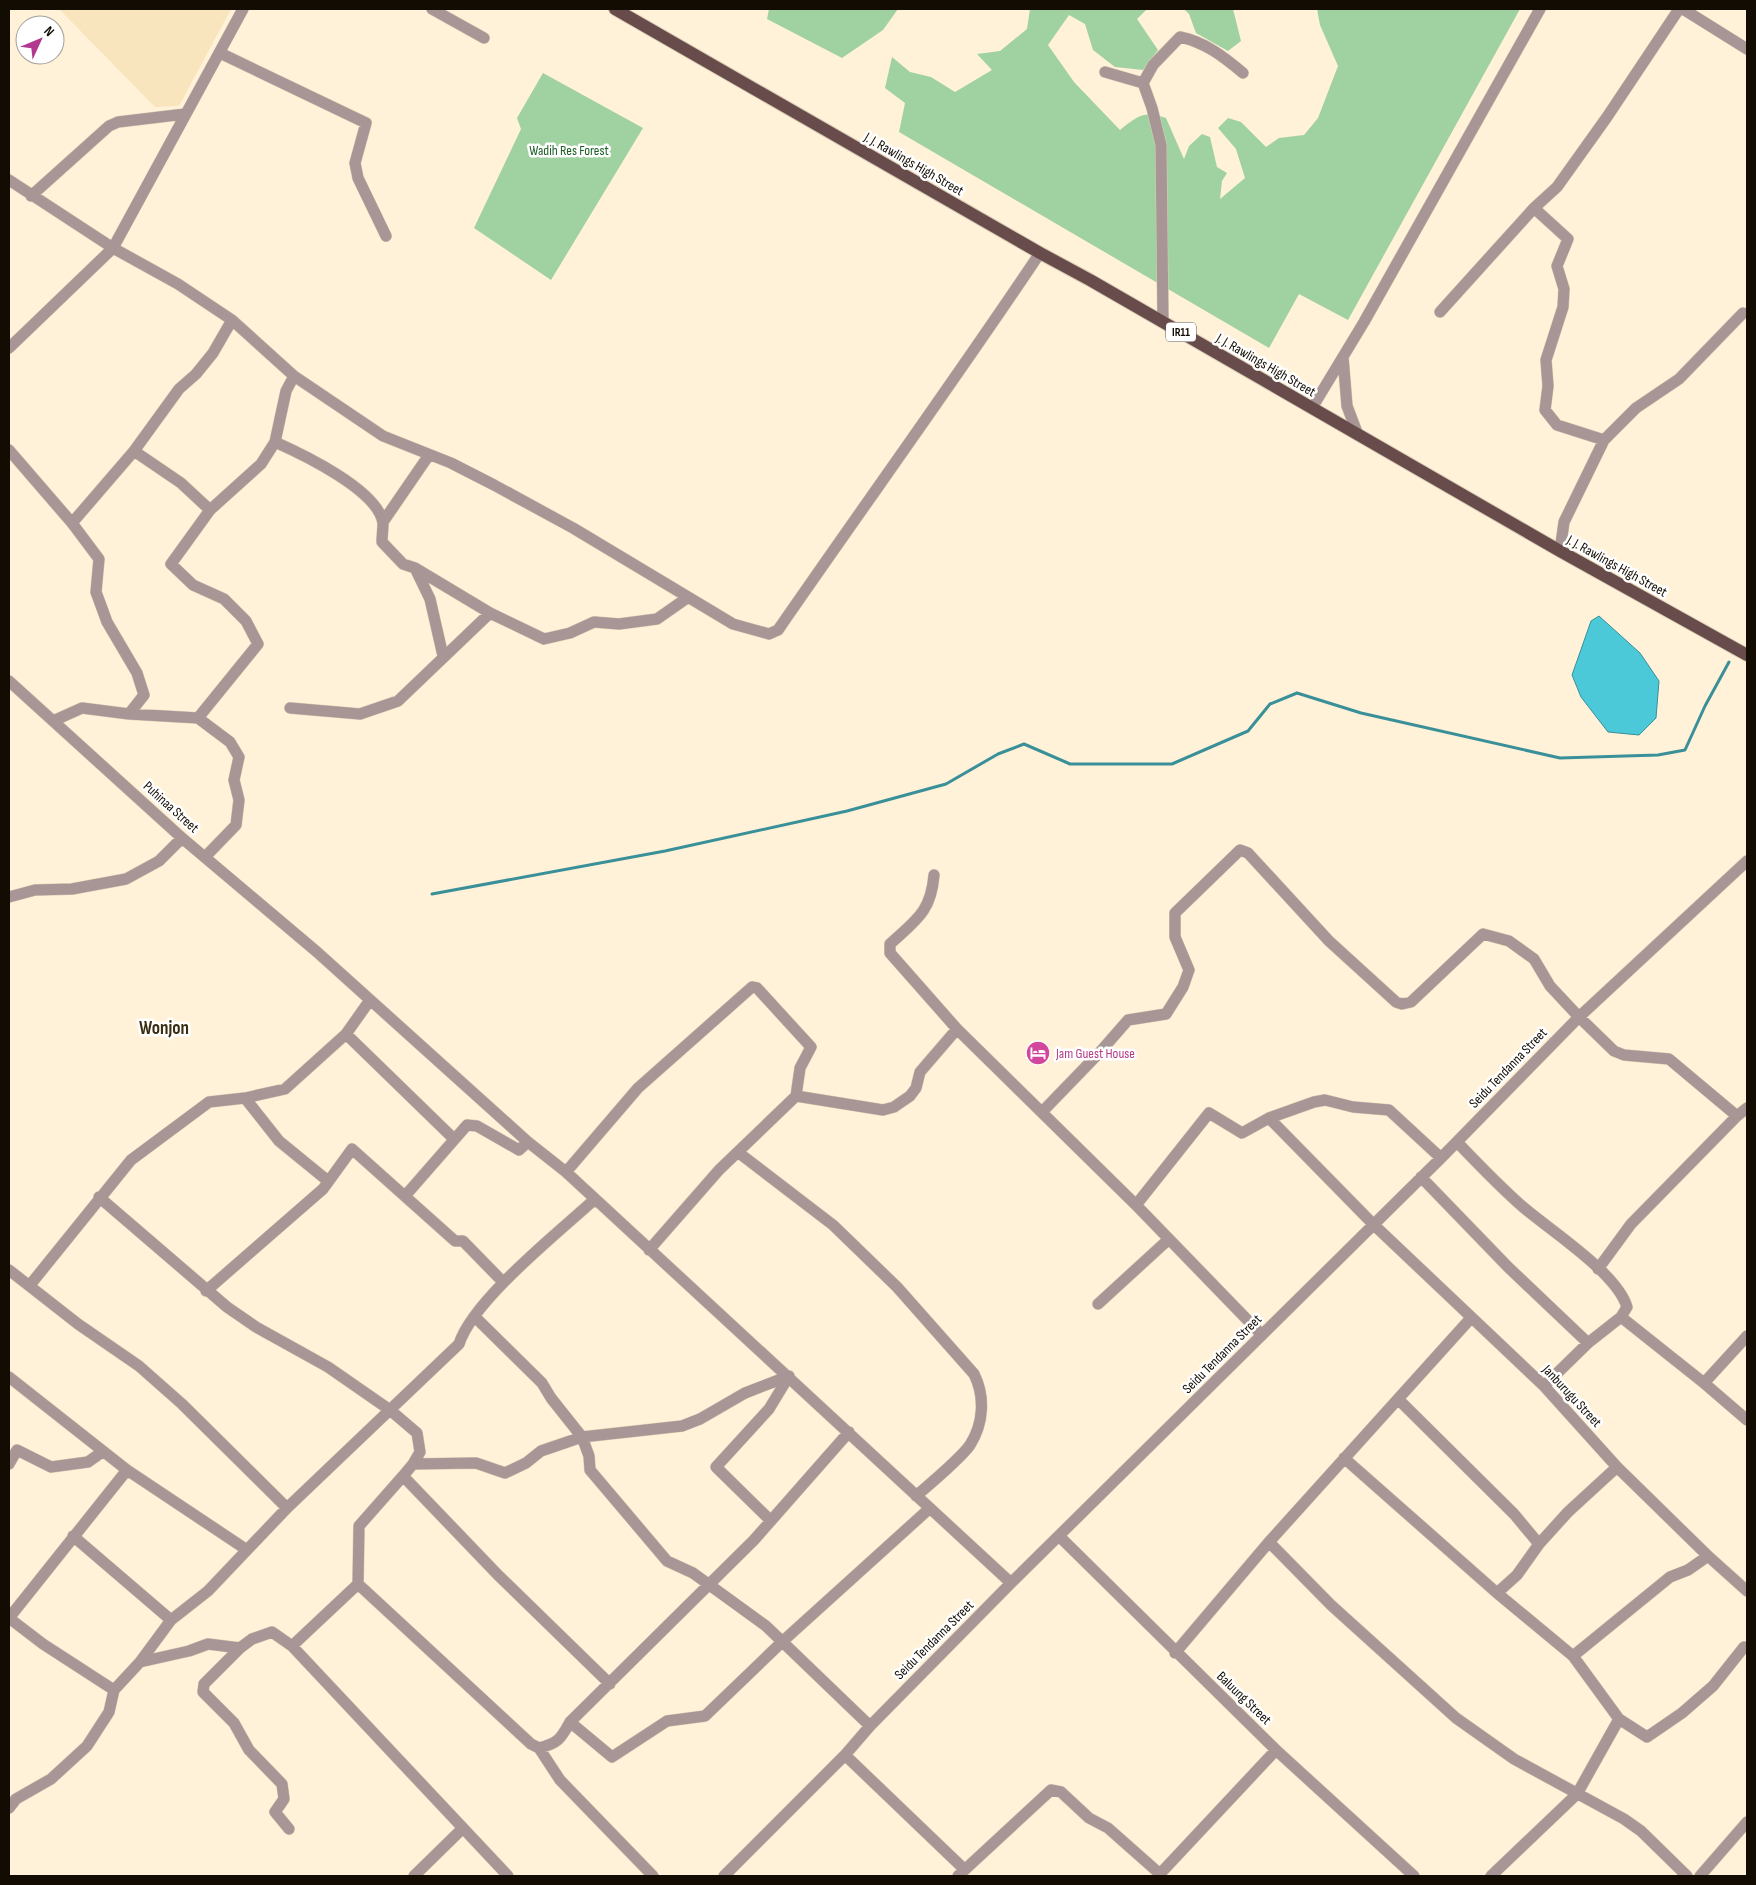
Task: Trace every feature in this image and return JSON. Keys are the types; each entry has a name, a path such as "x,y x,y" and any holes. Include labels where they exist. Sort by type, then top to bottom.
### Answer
{"main road":[{"name":"J. J. Rawlings High Street","path":"615,9 1560,551 1747,655"}],"street":[{"path":"9,348 29,326 113,248 220,53 242,9"},
{"path":"432,9 484,38"},
{"path":"1312,408 1343,357 1540,9"},
{"path":"1440,312 1534,208 1557,186 1681,9 1747,50"},
{"path":"1163,322 1161,145 1152,108 1143,83 1153,65 1180,37 1196,40 1226,58 1243,73"},
{"path":"220,53 366,123 358,146 356,164 358,178 386,236"},
{"path":"1105,72 1143,83"},
{"path":"31,196 109,126 118,122 185,114"},
{"path":"9,180 113,248 178,284 232,320 294,376 383,436 430,455 494,485 564,523 733,624 769,634 778,630 879,482 959,374 1040,253"},
{"path":"1534,208 1568,239 1556,266 1564,289 1563,307 1546,360 1548,386 1545,410 1557,424 1604,440"},
{"path":"1560,551 1564,522 1604,440 1636,408 1679,379 1743,313"},
{"path":"72,523 134,451 179,389 196,374 213,353 232,320"},
{"path":"1343,357 1347,406 1358,435"},
{"path":"198,718 258,644 246,621 224,599 193,585 171,564 210,510 261,464 275,442 286,391 294,376"},
{"path":"275,442 296,452 354,487 371,500 383,522 382,542 403,564 415,568 490,613 544,639 570,633 594,622 619,624 657,619 687,598"},
{"path":"9,450 72,523 99,559 96,592 107,622 137,673 144,695 129,714"},
{"path":"134,451 181,483 210,510"},
{"path":"383,522 430,455"},
{"path":"415,568 430,598 443,656"},
{"path":"290,708 360,714 370,713 398,701 490,613"},
{"name":"Puhinaa Street","path":"9,681 182,838 317,952 528,1142 566,1172 1011,1583"},
{"path":"52,721 82,708 129,714 198,718 230,742 239,757 234,780 239,800 236,825 206,858"},
{"path":"9,897 35,890 72,889 126,879 159,861 182,838"},
{"path":"1042,1112 1128,1020 1166,1014 1183,987 1189,970 1175,937 1175,913 1240,850 1248,853 1329,941 1391,997 1402,1004 1411,1002 1483,934 1489,934 1510,941 1534,959 1550,986 1579,1018 1614,1051 1624,1055 1669,1059 1737,1116"},
{"name":"Seidu Tendanna Street","path":"724,1876 845,1756 870,1726 1011,1583 1441,1158 1579,1018 1747,860"},
{"path":"934,875 932,895 923,914 890,944 890,953 957,1029 1136,1205 1262,1335"},
{"path":"566,1172 638,1088 752,987 756,988 811,1047 800,1068 796,1096 739,1153 719,1170 649,1250"},
{"path":"30,1285 130,1160 209,1102 245,1098 285,1089 346,1034 370,1000"},
{"path":"796,1096 883,1110 894,1107 910,1096 916,1088 920,1072 957,1029"},
{"path":"346,1034 454,1139"},
{"path":"245,1098 279,1141 328,1181"},
{"path":"1136,1205 1209,1113 1242,1133 1269,1118 1325,1100 1353,1107 1389,1110 1441,1158"},
{"path":"1598,1268 1632,1224 1747,1108"},
{"name":"Janburugu Street","path":"1269,1118 1373,1224 1544,1386 1617,1466 1708,1556 1747,1591"},
{"path":"404,1196 467,1125 477,1126 519,1150 528,1142"},
{"path":"1457,1142 1521,1206 1598,1268 1624,1297 1627,1308 1621,1317 1588,1343 1544,1386"},
{"path":"206,1291 323,1189 352,1150 455,1241 463,1241 503,1282"},
{"path":"739,1153 833,1225 897,1287 974,1374 981,1388 982,1414 970,1445 916,1496"},
{"path":"1421,1177 1508,1267 1588,1343"},
{"path":"99,1197 206,1291 256,1327 328,1367 390,1410 417,1433 420,1452 413,1464 359,1526 358,1584 292,1646"},
{"path":"9,1808 16,1799 51,1779 87,1746 109,1712 114,1690 140,1662 171,1620 208,1591 288,1508 459,1344 463,1332 503,1282 595,1199"},
{"path":"1098,1304 1169,1239"},
{"path":"9,1270 78,1324 139,1366 182,1404 288,1508"},
{"path":"475,1316 542,1383 551,1398 582,1437 589,1456 590,1470 667,1561 693,1573 766,1626 870,1726"},
{"path":"1621,1317 1747,1420"},
{"path":"1175,1653 1269,1542 1471,1318"},
{"path":"1704,1383 1747,1336"},
{"path":"413,1464 476,1462 505,1473 526,1462 542,1450 582,1437 682,1426 700,1419 745,1393 788,1376"},
{"path":"771,1521 716,1467 769,1409 788,1376"},
{"path":"9,1377 102,1452 247,1550"},
{"path":"1398,1399 1514,1514 1539,1544"},
{"path":"539,1748 560,1740 570,1722 771,1521 848,1432"},
{"path":"9,1441 17,1450 50,1467 88,1462 102,1452"},
{"path":"9,1464 17,1450"},
{"path":"1344,1458 1497,1593 1573,1656 1619,1719 1647,1737 1682,1713 1713,1686 1744,1647"},
{"path":"1497,1593 1517,1575 1539,1544 1568,1512 1617,1466"},
{"path":"114,1690 43,1644 9,1618 127,1470"},
{"path":"403,1476 498,1575 610,1684"},
{"path":"570,1722 612,1757 667,1721 705,1716 783,1641 930,1508"},
{"path":"73,1536 171,1620"},
{"name":"Baluung Street","path":"1059,1536 1175,1653 1276,1750 1414,1876"},
{"path":"1269,1542 1331,1605 1456,1718 1514,1759 1624,1819 1641,1831 1687,1876"},
{"path":"1573,1656 1670,1577 1688,1570 1708,1556"},
{"path":"358,1584 531,1744 539,1748 560,1780 653,1876"},
{"path":"289,1829 275,1812 284,1799 282,1784 249,1750 234,1723 203,1692 204,1684 240,1648 252,1639 272,1632 292,1646 508,1876"},
{"path":"140,1662 189,1651 208,1644 240,1648"},
{"path":"1492,1876 1578,1794 1619,1719"},
{"path":"845,1756 961,1873 1050,1790 1061,1792 1089,1818 1108,1828 1159,1875 1276,1750"},
{"path":"1700,1876 1747,1822"},
{"path":"414,1876 462,1829"}],"shaded area":[{"path":"59,9 231,9 179,106 155,107"}],"green space":[{"path":"769,9 898,9 883,30 842,58 767,19"},
{"path":"1030,9 1147,9 1137,19 1158,50 1143,70 1115,67 1093,50 1085,24 1069,15 1048,45 1074,82 1120,130 1141,116 1152,115 1166,118 1184,159 1189,146 1202,134 1210,137 1217,167 1227,173 1222,181 1220,199 1245,178 1236,149 1218,128 1228,118 1241,122 1266,147 1279,138 1304,135 1318,118 1338,66 1320,25 1317,9 1520,9 1348,320 1299,294 1269,348 899,132 905,103 885,88 892,57 910,72 931,77 955,92 992,70 977,54 1000,51 1027,29"},
{"path":"1184,9 1233,9 1241,41 1228,51 1196,33 1189,14"},
{"name":"Wadih Res Forest","path":"543,73 643,128 551,280 474,228 521,129 517,118"}],"water":[{"path":"1599,616 1640,653 1659,681 1656,718 1639,735 1608,732 1581,697 1572,675 1591,621"}],"waterway":[{"path":"432,894 665,851 847,811 946,784 998,754 1024,744 1070,764 1172,764 1248,731 1270,704 1297,693 1361,713 1560,758 1658,755 1685,750 1705,706 1729,662"}],"place":[{"name":"Jam Guest House","path":"1038,1053"}],"district":[{"name":"Wonjon","path":"164,1028"}]}
